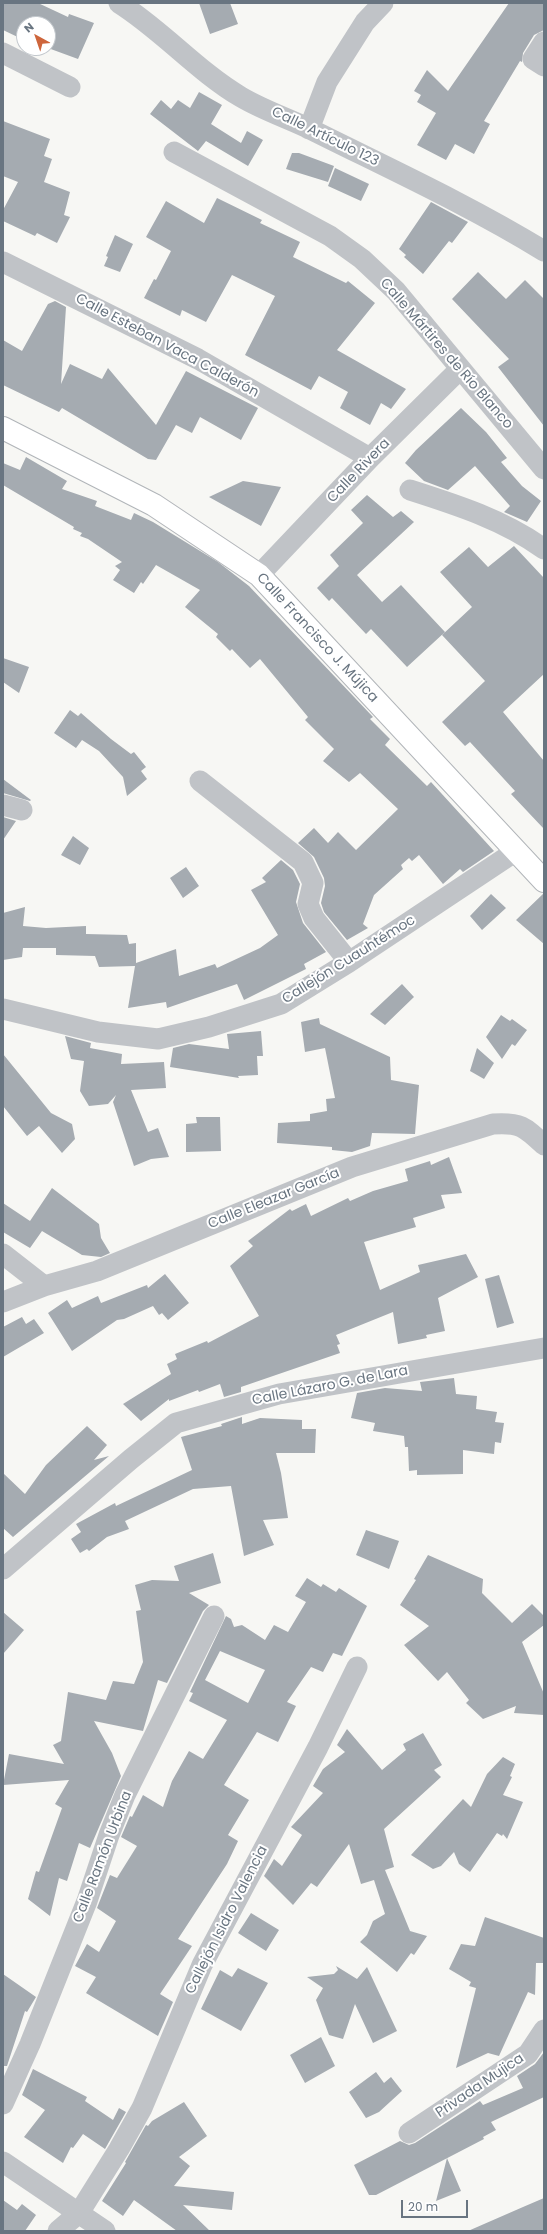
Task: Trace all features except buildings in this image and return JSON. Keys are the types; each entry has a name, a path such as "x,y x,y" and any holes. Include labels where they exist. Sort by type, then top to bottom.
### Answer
{"street":[{"name":"Calle Artículo 123","path":"119,3 136,14 208,73 241,97 309,129 507,228 544,251"},
{"path":"309,129 327,82 365,22 383,3"},
{"path":"3,53 70,87"},
{"name":"Calle Mártires de Río Blanco","path":"174,152 330,236 362,259 396,291 544,469"},
{"name":"Calle Esteban Vaca Calderón","path":"3,262 198,359 370,458"},
{"name":"Calle Rivera","path":"259,575 370,458 460,369"},
{"name":"Calle Francisco J. Mújica","path":"3,428 154,505 259,575 544,881"},
{"path":"410,490 461,507 521,532 544,549"},
{"path":"200,781 303,862 313,883 308,904 314,918 349,962"},
{"name":"Callejón Cuauhtémoc","path":"3,1009 98,1032 158,1039 209,1027 280,1004 349,962 516,852"},
{"name":"Calle Eleazar García","path":"3,1302 44,1286 97,1271 352,1167 493,1124 512,1123 528,1130 544,1145"},
{"path":"3,1254 44,1286"},
{"name":"Calle Lázaro G. de Lara","path":"3,1569 131,1459 176,1423 279,1394 544,1348"},
{"name":"Calle Ramón Urbina","path":"3,2104 30,2044 76,1930 109,1835 126,1795 214,1616"},
{"name":"Callejón Isidro Valencia","path":"58,2231 79,2213 119,2149 142,2108 202,1964 318,1746 357,1667"},
{"name":"Privada Mujica","path":"409,2133 528,2054 544,2030"},
{"path":"3,2162 105,2231"}]}
